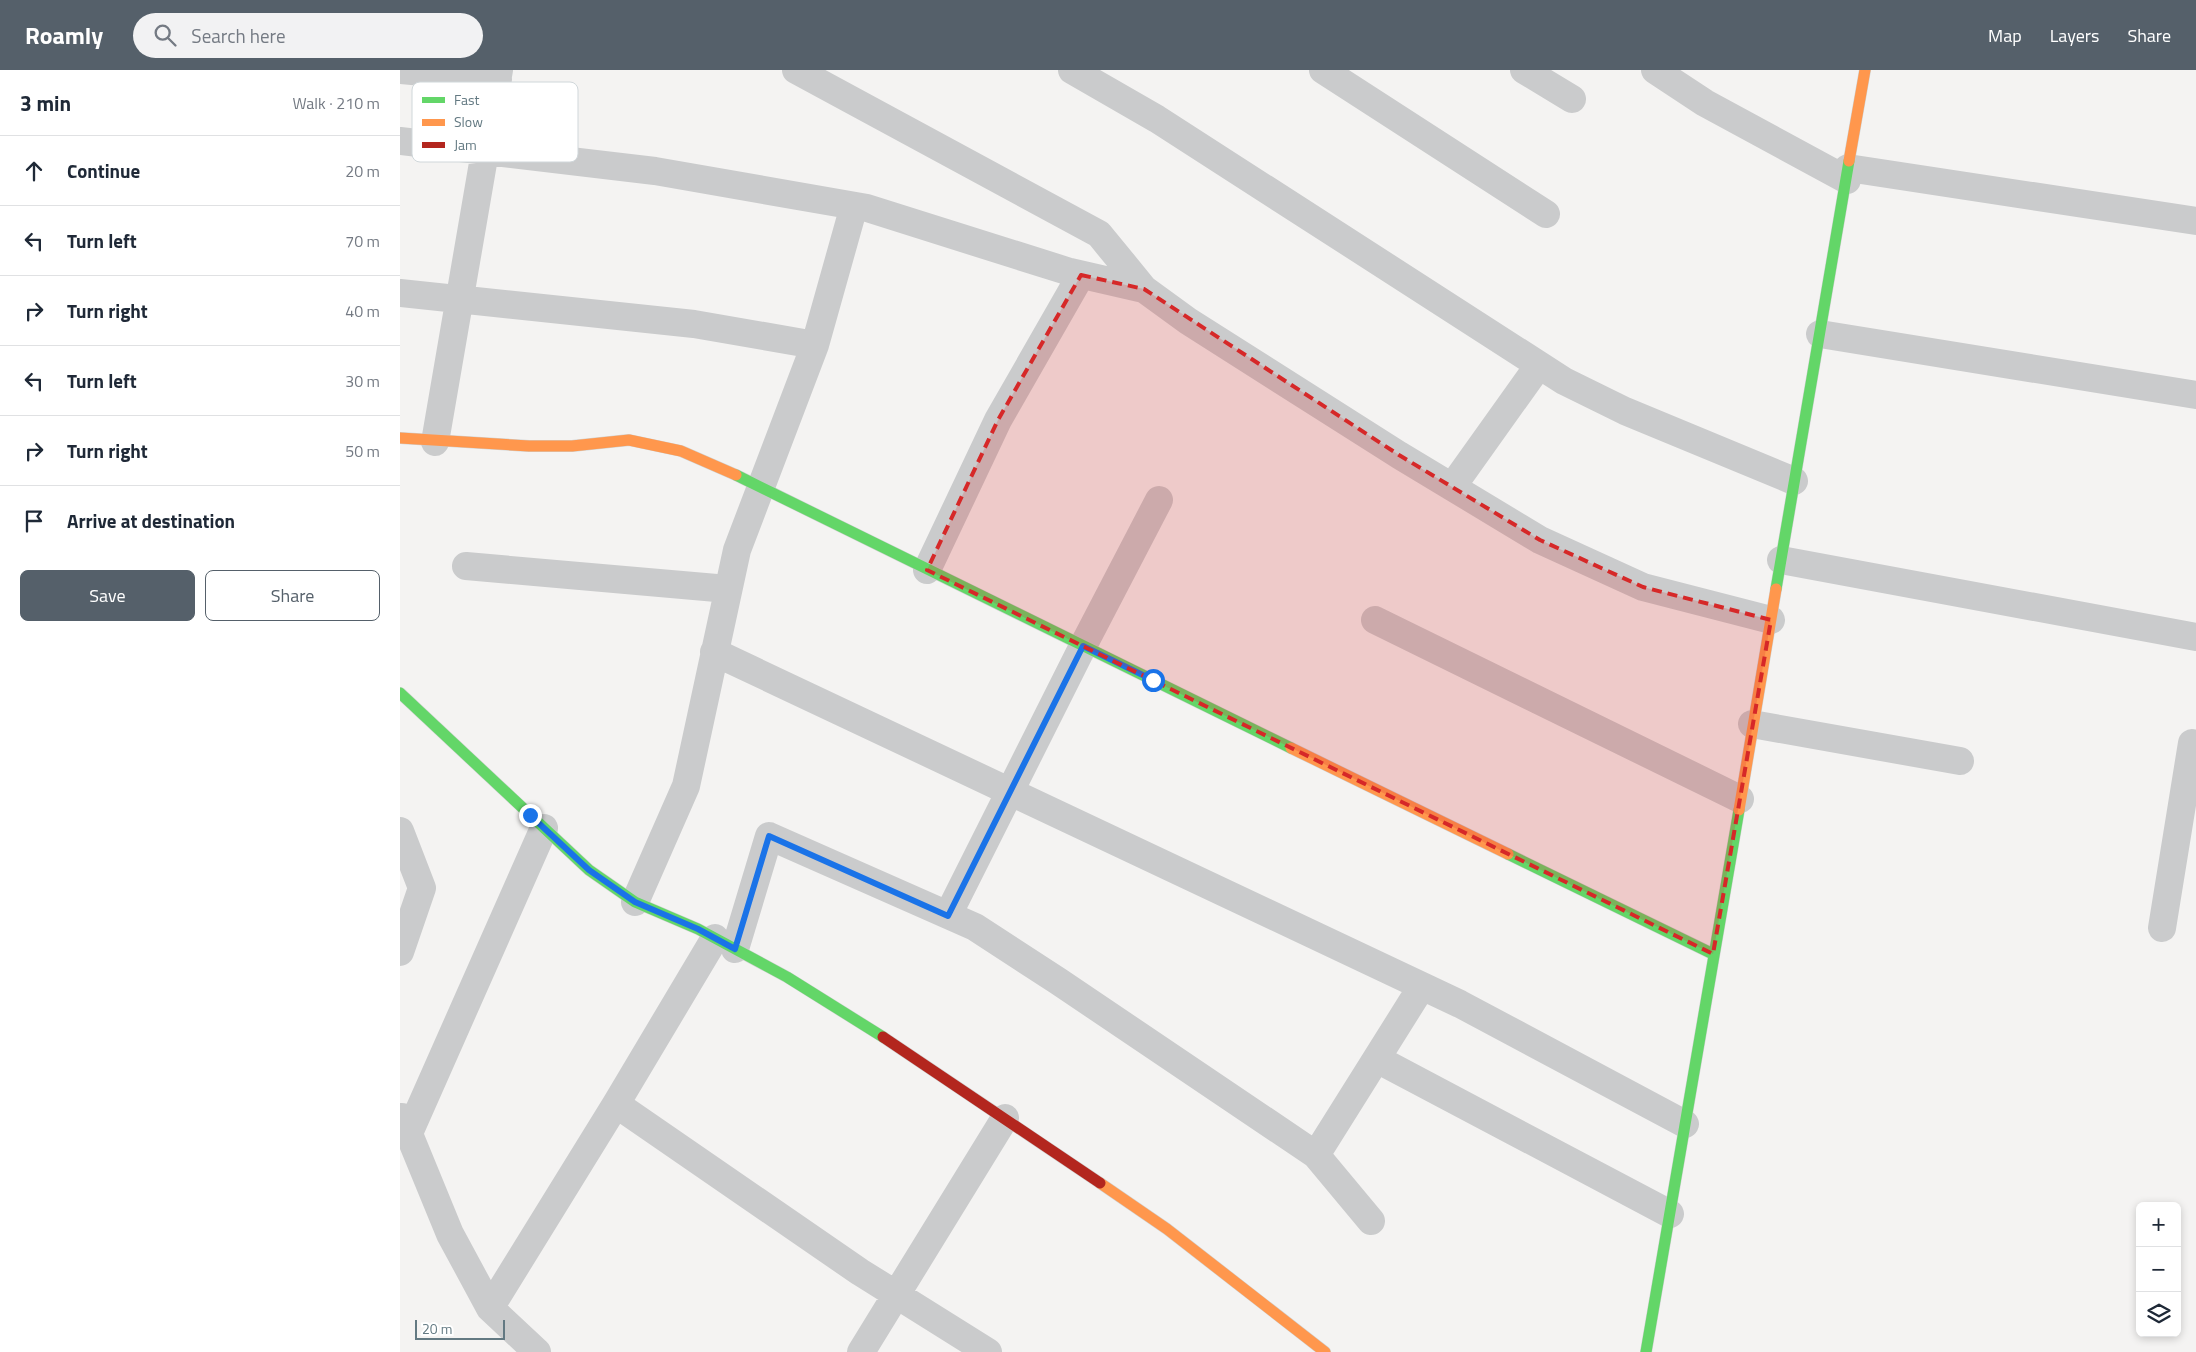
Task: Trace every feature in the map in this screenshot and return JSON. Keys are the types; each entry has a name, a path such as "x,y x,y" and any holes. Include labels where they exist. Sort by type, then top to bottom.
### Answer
{"street":[{"path":"400,70 498,75"},
{"path":"796,70 1099,234 1144,289 1188,321 1540,540 1643,587 1771,620"},
{"path":"1072,70 1157,119 1564,381 1625,412 1794,482"},
{"path":"1323,70 1546,214"},
{"path":"1524,70 1572,99"},
{"path":"1655,70 1705,102 1848,174 2196,221"},
{"path":"1646,1352 1865,70"},
{"path":"435,442 482,162"},
{"path":"578,162 655,171 854,206 1081,275 1144,289"},
{"path":"635,902 686,786 737,550 815,345 854,206"},
{"path":"927,570 998,420 1022,382 1081,275"},
{"path":"400,293 694,324 815,345"},
{"path":"1820,334 2196,395"},
{"path":"1452,487 1539,365"},
{"path":"400,438 435,442 572,446 626,440 665,446 721,465 760,488 1713,954"},
{"path":"948,916 1083,646 1159,500"},
{"path":"1781,560 2196,637"},
{"path":"466,566 728,590"},
{"path":"1374,620 1740,800"},
{"path":"714,652 1460,1004 1685,1124"},
{"path":"400,693 589,870 635,902 725,944 787,977 904,1050 1167,1229 1325,1352"},
{"path":"1752,724 1960,761"},
{"path":"2162,928 2188,820 2192,743"},
{"path":"537,1352 490,1308 450,1234 404,1122 544,828"},
{"path":"400,831 422,888 400,952"},
{"path":"490,1308 616,1104 725,944 769,836 975,927 1316,1155 1371,1221"},
{"path":"1316,1155 1422,986"},
{"path":"1377,1058 1670,1214"},
{"path":"616,1104 860,1272 988,1352"},
{"path":"861,1352 1005,1118"}],"highlighted area":[{"path":"1081,275 1144,289 1399,455 1540,540 1643,587 1771,620 1713,954 927,570 998,420"}],"traffic: fast":[{"path":"1776,589 1849,161"},
{"path":"736,475 1291,748"},
{"path":"400,693 589,870 635,902 698,929 787,977 883,1037"},
{"path":"1646,1352 1739,810"},
{"path":"1508,854 1713,954"}],"traffic: slow":[{"path":"1849,161 1865,70"},
{"path":"400,438 529,446 572,446 629,440 681,451 736,475"},
{"path":"1739,810 1776,589"},
{"path":"1291,748 1508,854"},
{"path":"1100,1183 1167,1229 1325,1352"}],"traffic: jam":[{"path":"883,1037 1100,1183"}],"route":[{"path":"530,815 589,870 635,902 698,929 735,949 769,836 948,916 1083,646 1153,680"}]}
